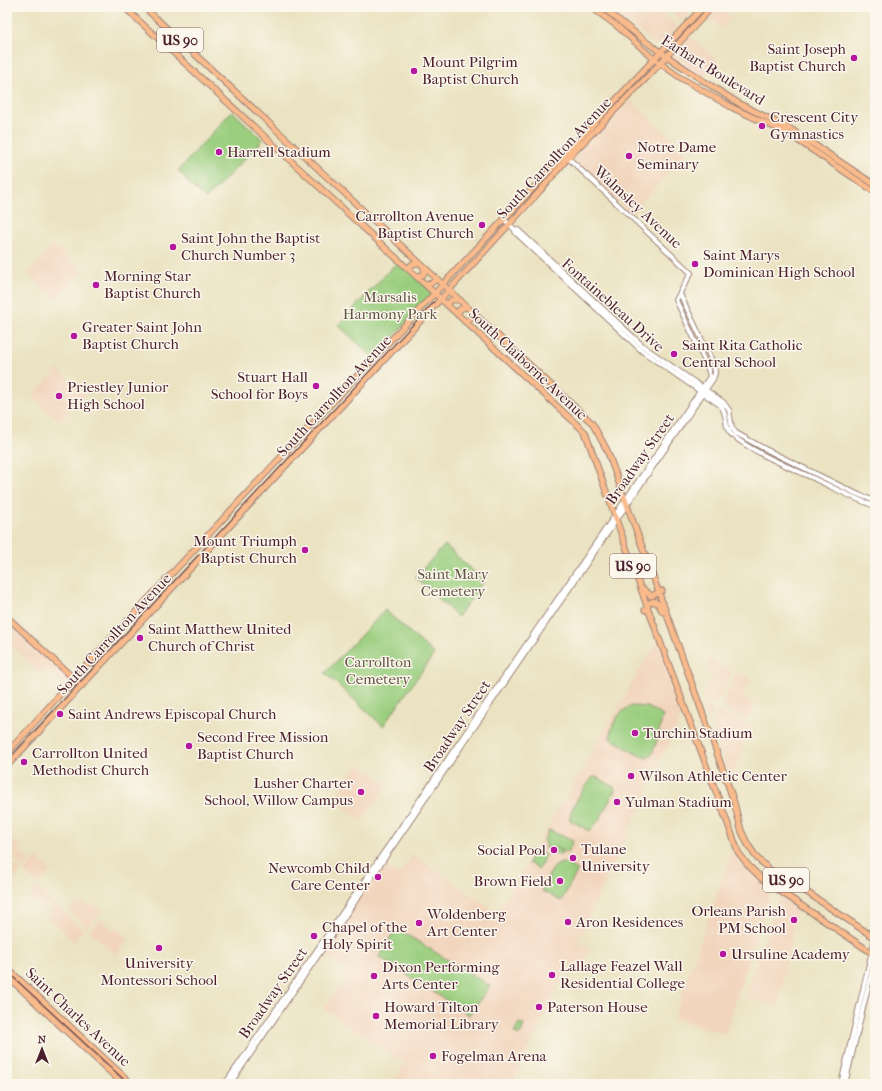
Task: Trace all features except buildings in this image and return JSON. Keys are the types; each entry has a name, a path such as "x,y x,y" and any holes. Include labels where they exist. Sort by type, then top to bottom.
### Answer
{"main road":[{"name":"South Claiborne Avenue","path":"124,7 585,432 646,608 717,797 742,858 762,879 874,955"},
{"name":"South Claiborne Avenue","path":"144,7 592,423 607,450 661,592 674,635 732,795 741,830 750,849 770,870 805,891 875,938"},
{"name":"Earhart Boulevard","path":"591,7 617,26 659,63 683,80 733,108 787,133 875,192"},
{"name":"Earhart Boulevard","path":"602,7 660,52 702,80 744,106 792,130 875,186"},
{"name":"South Carrollton Avenue","path":"7,766 441,299 539,192 566,156 703,7"},
{"name":"South Carrollton Avenue","path":"7,752 434,293 566,156 645,79 712,7"},
{"path":"640,74 645,79"},
{"path":"683,80 688,75 702,80"},
{"path":"700,89 715,94 716,92 714,87"},
{"path":"467,259 472,264"},
{"path":"410,271 412,264 420,263"},
{"path":"416,276 423,275 425,270 424,267"},
{"path":"424,283 430,284 437,279"},
{"path":"447,304 451,300 460,300"},
{"path":"458,315 459,310 466,306"},
{"path":"464,321 471,319 472,312"},
{"path":"409,320 409,324 414,328"},
{"path":"634,570 643,589 648,595 652,596 661,592"},
{"path":"646,608 651,602 654,601 657,603 674,635"},
{"path":"7,617 82,686"},
{"name":"Saint Charles Avenue","path":"7,968 132,1084"},
{"name":"Saint Charles Avenue","path":"7,976 123,1084"}],"street":[{"name":"Walmsley Avenue","path":"566,156 692,274 680,294"},
{"name":"Fontainebleau Drive","path":"504,220 642,351 723,402 730,413 732,428 736,433 764,450 875,501"},
{"path":"680,294 714,365 715,375 704,391"},
{"name":"Broadway Street","path":"230,1084 704,391 710,376 676,300 680,294"},
{"name":"Fontainebleau Drive","path":"704,391 722,407 726,413 729,431 737,439 777,461 875,506"},
{"name":"Broadway Street","path":"225,1084 616,518"},
{"path":"845,1084 874,955 875,938"},
{"path":"841,1084 874,955"}],"shaded area":[{"path":"613,7 657,7 678,27 661,45 657,46 611,10"},
{"path":"674,7 696,7 681,21 670,11"},
{"path":"715,7 721,7 731,16 721,28 707,16"},
{"path":"689,35 717,61 711,70 703,77 672,57 673,53"},
{"name":"Notre Dame Seminary","path":"629,99 687,153 631,214 571,159"},
{"path":"53,245 81,271 55,299 28,273"},
{"name":"Priestley Junior High School","path":"58,369 85,395 60,422 32,396"},
{"path":"7,620 70,678 64,685 47,670 41,676 25,658 7,642"},
{"name":"Tulane University","path":"659,637 685,708 578,942 590,948 581,969 569,962 512,1084 393,1084 405,1063 324,1009 349,972 320,952 381,863 398,875 413,854 497,913"},
{"path":"710,660 732,671 717,704 715,705 702,698 713,674 706,670"},
{"path":"736,673 751,679 742,698 756,704 748,720 721,707"},
{"path":"704,704 714,709 709,719 707,718"},
{"path":"718,711 751,726 733,775 730,777 711,727"},
{"name":"Lusher Charter School, Willow Campus","path":"358,764 388,784 363,820 333,800"},
{"path":"7,837 23,846 18,850 30,861 23,868 7,854"},
{"name":"Ursuline Academy","path":"732,851 744,868 771,890 725,1034 674,1018"},
{"path":"7,858 20,870 15,878 7,871"},
{"path":"37,858 50,871 38,885 24,871"},
{"path":"38,887 51,900 44,909 28,898"},
{"path":"780,895 798,906 777,1007 745,997"},
{"path":"82,902 87,907 91,903 102,911 87,927 69,911 77,903 79,905"},
{"path":"53,904 56,904 83,930 74,942 51,920 46,913"},
{"path":"100,919 113,930 116,928 129,940 116,954 89,930"}],"green space":[{"name":"Harrell Stadium","path":"232,111 263,140 206,199 187,182 185,177 178,171"},
{"name":"Marsalis Harmony Park","path":"399,260 434,293 374,358 338,325"},
{"name":"Saint Mary Cemetery","path":"445,545 484,581 458,617 415,577"},
{"name":"Carrollton Cemetery","path":"385,610 434,654 383,726 325,673"},
{"name":"Turchin Stadium","path":"632,706 648,707 663,716 653,751 647,758 636,754 610,738 616,719 623,711"},
{"path":"593,777 596,777 614,787 615,790 600,819 589,831 570,820 570,815 578,798"},
{"path":"549,830 573,841 567,853 555,847 562,851 560,855 545,848 547,844 543,842"},
{"path":"534,851 545,855 539,869 528,863"},
{"name":"Brown Field","path":"563,863 578,870 561,901 542,891 552,870 559,864"},
{"path":"396,928 490,986 469,1015 379,957"},
{"path":"519,1023 524,1025 520,1035 514,1033"}],"tram line":[{"path":"7,760 434,302"},
{"path":"7,971 129,1084"}],"place":[{"name":"Saint Joseph Baptist Church","path":"854,58"},
{"name":"Mount Pilgrim Baptist Church","path":"414,71"},
{"name":"Crescent City Gymnastics","path":"762,126"},
{"name":"Harrell Stadium","path":"219,152"},
{"name":"Notre Dame Seminary","path":"629,156"},
{"name":"Carrollton Avenue Baptist Church","path":"482,225"},
{"name":"Saint John the Baptist Church Number 3","path":"173,247"},
{"name":"Saint Marys Dominican High School","path":"695,264"},
{"name":"Morning Star Baptist Church","path":"96,285"},
{"name":"Greater Saint John Baptist Church","path":"74,336"},
{"name":"Saint Rita Catholic Central School","path":"674,354"},
{"name":"Stuart Hall School for Boys","path":"316,386"},
{"name":"Priestley Junior High School","path":"59,396"},
{"name":"Mount Triumph Baptist Church","path":"305,550"},
{"name":"Saint Matthew United Church of Christ","path":"140,638"},
{"name":"Saint Andrews Episcopal Church","path":"60,714"},
{"name":"Turchin Stadium","path":"635,733"},
{"name":"Second Free Mission Baptist Church","path":"189,746"},
{"name":"Carrollton United Methodist Church","path":"24,762"},
{"name":"Wilson Athletic Center","path":"631,776"},
{"name":"Lusher Charter School, Willow Campus","path":"361,792"},
{"name":"Yulman Stadium","path":"617,802"},
{"name":"Social Pool","path":"554,850"},
{"name":"Tulane University","path":"573,858"},
{"name":"Newcomb Child Care Center","path":"378,877"},
{"name":"Brown Field","path":"560,881"},
{"name":"Orleans Parish PM School","path":"794,920"},
{"name":"Aron Residences","path":"568,922"},
{"name":"Woldenberg Art Center","path":"419,923"},
{"name":"Chapel of the Holy Spirit","path":"314,936"},
{"name":"University Montessori School","path":"159,948"},
{"name":"Ursuline Academy","path":"723,954"},
{"name":"Lallage Feazel Wall Residential College","path":"552,975"},
{"name":"Dixon Performing Arts Center","path":"374,976"},
{"name":"Paterson House","path":"539,1007"},
{"name":"Howard Tilton Memorial Library","path":"376,1016"},
{"name":"Fogelman Arena","path":"433,1056"}]}
